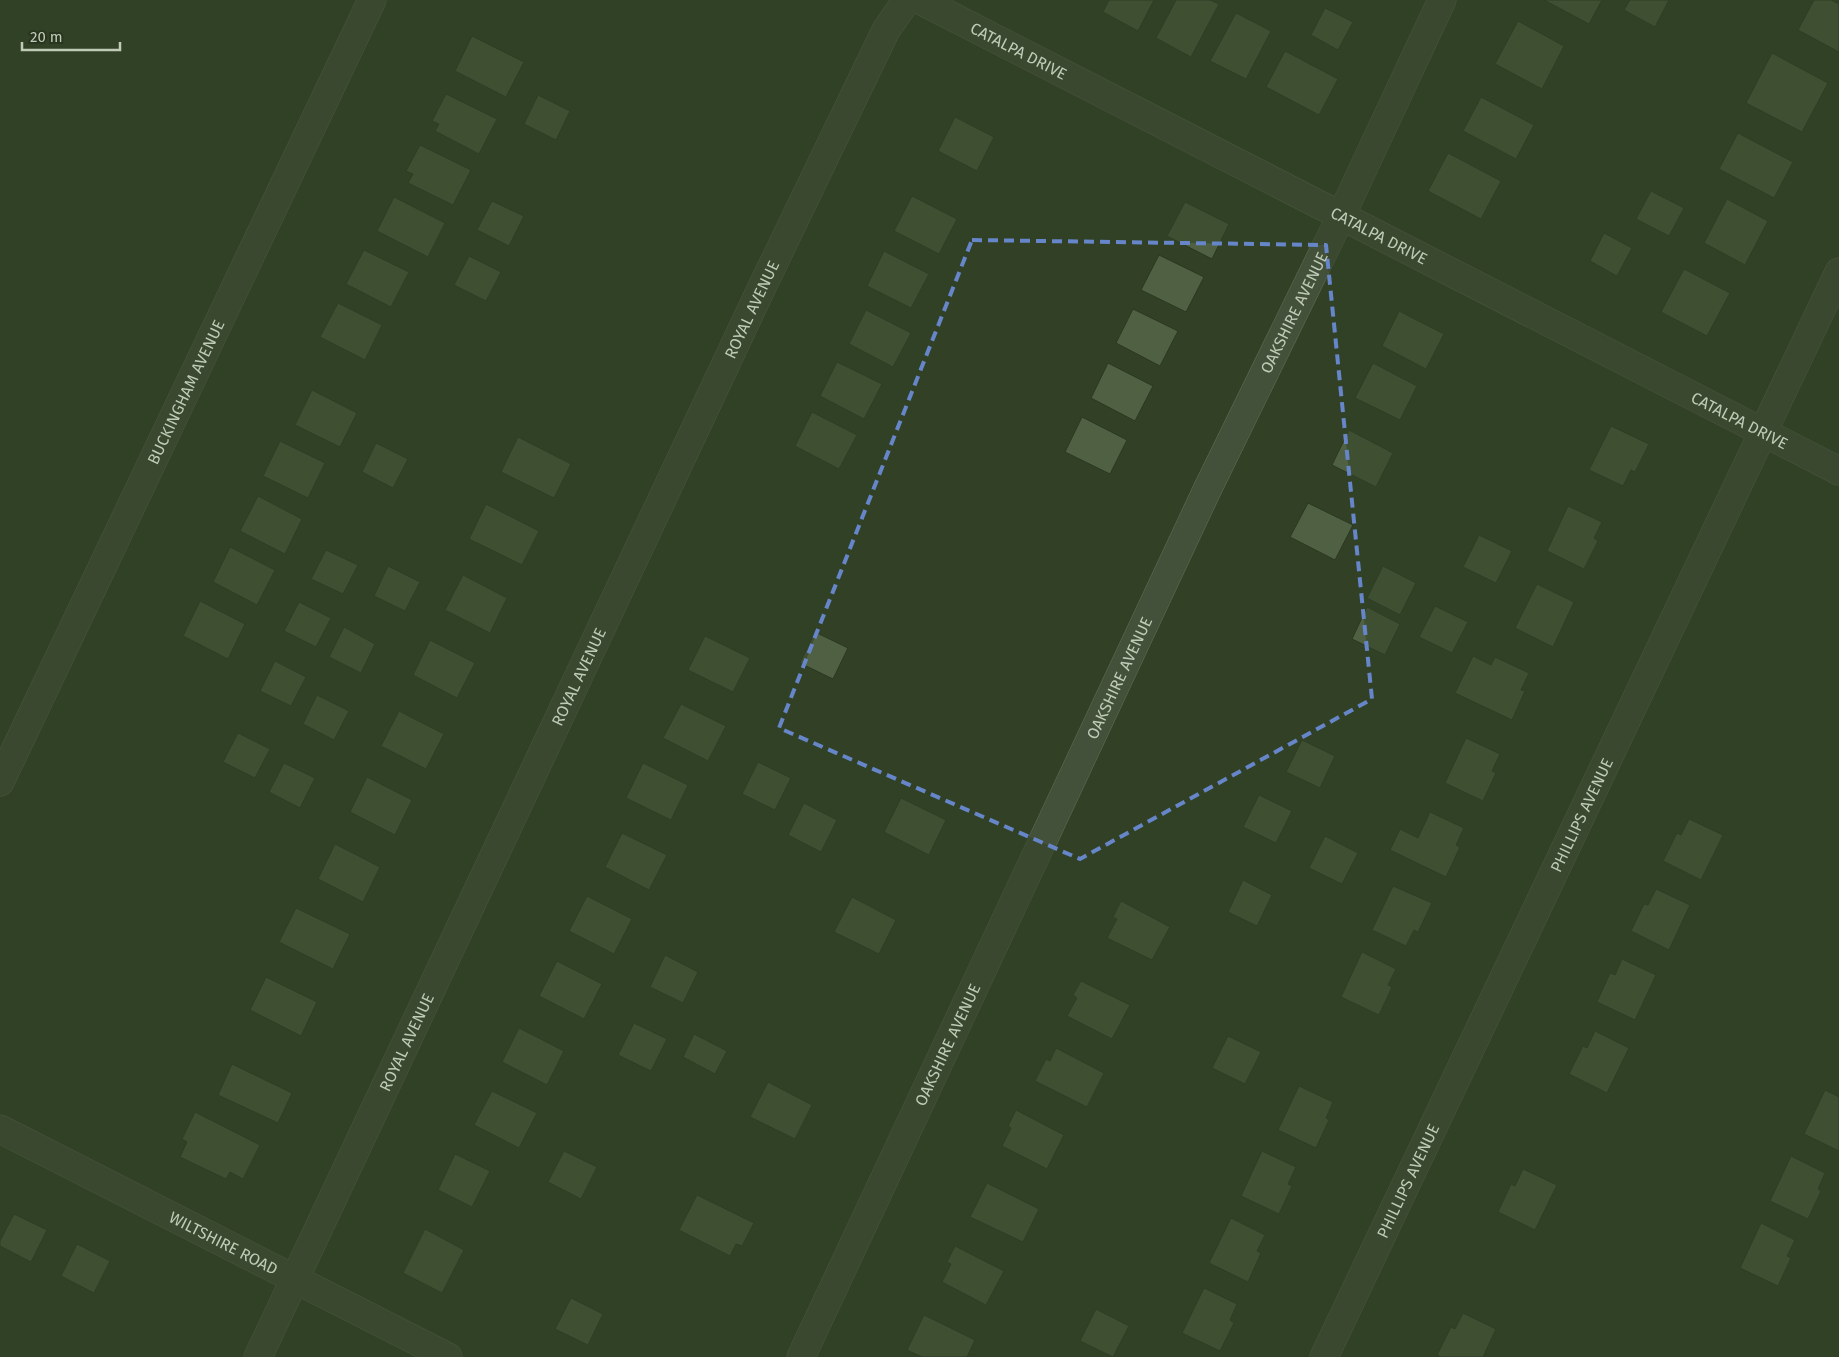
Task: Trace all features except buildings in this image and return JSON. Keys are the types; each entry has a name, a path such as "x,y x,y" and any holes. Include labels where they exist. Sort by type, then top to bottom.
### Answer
{"street":[{"name":"BUCKINGHAM AVENUE","path":"0,782 372,0"},
{"name":"ROYAL AVENUE","path":"258,1357 762,287 886,30 907,0"},
{"name":"CATALPA DRIVE","path":"920,0 1839,470"},
{"name":"OAKSHIRE AVENUE","path":"801,1357 1207,490 1342,216 1442,0"},
{"name":"PHILLIPS AVENUE","path":"1324,1357 1839,272"},
{"name":"WILTSHIRE ROAD","path":"0,1129 448,1357"}],"highlighted area":[{"path":"972,240 1326,245 1372,699 1080,859 779,728"}]}
